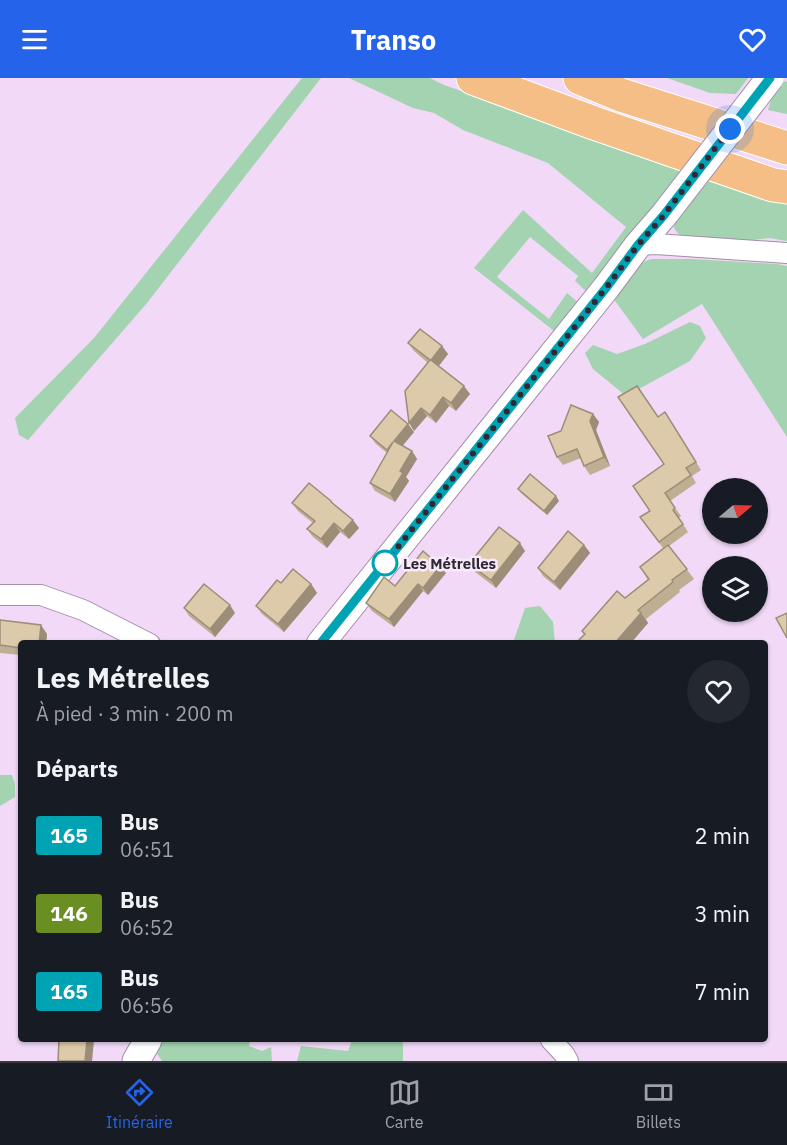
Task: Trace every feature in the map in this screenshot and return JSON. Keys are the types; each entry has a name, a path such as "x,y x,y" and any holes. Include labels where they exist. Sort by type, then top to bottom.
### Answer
{"highway":[{"path":"473,78 605,127 773,185 787,187"},
{"path":"580,78 621,95 787,148"}],"street":[{"path":"323,640 606,288 770,78"},
{"path":"638,245 787,253"},
{"path":"0,595 41,595 83,610 142,640"},
{"path":"136,1061 147,1042"},
{"path":"553,1042 564,1053 568,1061"}],"green space":[{"path":"302,78 321,78 147,303 28,440 19,435 15,418 94,338"},
{"path":"349,78 430,78 444,85 682,169 589,294 575,281 578,276 530,237 497,277 549,319 567,293 581,305 558,334 474,268 523,210 592,273 626,227 548,163 463,130 434,113 413,108"},
{"path":"667,78 748,78 736,94 710,93"},
{"path":"784,81 787,82 787,114 768,110 772,97"},
{"path":"709,177 787,200 787,241 770,238 722,243 681,237 674,228 675,215"},
{"path":"651,259 691,259 787,266 787,437 702,304 643,339 610,294 636,265"},
{"path":"690,322 700,326 706,338 690,361 626,396 593,369 585,353 593,345 617,354 645,344"},
{"path":"540,606 553,622 555,640 514,640 525,608"},
{"path":"0,775 12,775 15,797 0,806"},
{"path":"156,1042 250,1042 249,1046 262,1051 271,1047 272,1061 162,1061 154,1049"},
{"path":"351,1042 403,1042 403,1061 297,1061 301,1046 348,1051"}],"building":[{"path":"420,329 442,346 431,360 464,386 451,403 443,397 430,415 421,408 409,423 405,391 430,360 408,343"},
{"path":"637,386 658,417 665,412 696,462 686,468 691,475 665,493 683,524 659,542 640,517 650,511 633,486 664,464 618,397"},
{"path":"571,405 593,414 590,421 604,457 584,466 577,449 557,457 548,436 561,431"},
{"path":"391,410 408,424 394,441 412,451 400,471 403,473 390,494 370,483 393,442 387,450 370,436"},
{"path":"530,474 556,496 544,511 518,489"},
{"path":"309,483 353,520 343,531 334,523 321,539 307,529 315,521 292,503"},
{"path":"499,527 520,543 491,580 469,564"},
{"path":"568,531 584,545 554,582 538,568"},
{"path":"668,545 687,569 638,610 641,613 617,640 579,640 585,634 582,631 617,591 625,598 649,579 640,567"},
{"path":"423,551 440,566 423,588 418,584 389,619 366,603 384,577 395,586"},
{"path":"293,569 311,584 278,624 256,606 277,580 281,583"},
{"path":"204,584 230,605 210,629 184,608"},
{"path":"787,613 787,638 776,618"},
{"path":"0,620 41,625 39,640 18,640 18,648 0,645"},
{"path":"59,1042 87,1042 85,1061 58,1061"}],"bus line":[{"name":"165","path":"323,640 606,288 770,78"}],"place":[{"name":"Les Métrelles","path":"385,563"}],"route":[{"path":"385,563 606,288 730,129"}]}
